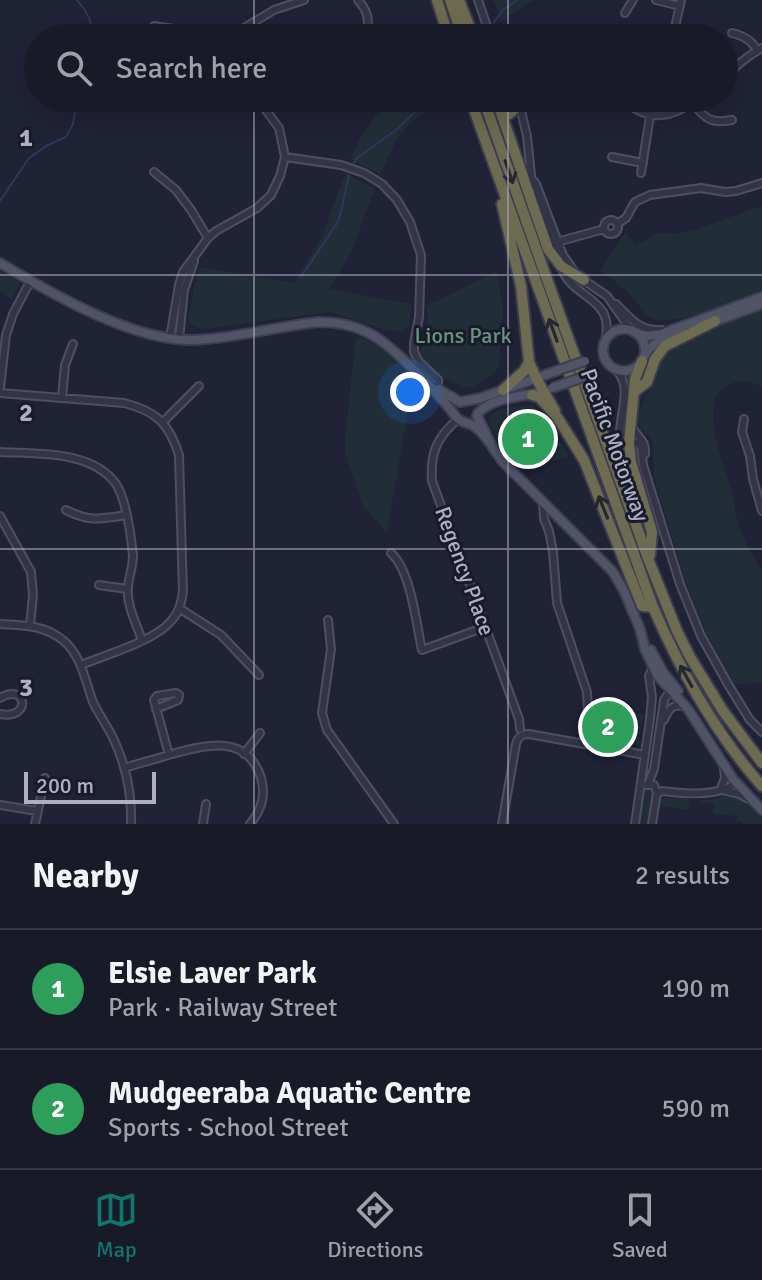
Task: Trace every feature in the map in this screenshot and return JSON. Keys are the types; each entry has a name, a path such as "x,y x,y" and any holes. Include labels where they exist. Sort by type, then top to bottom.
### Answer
{"highway":[{"path":"437,0 445,24"},
{"path":"450,0 458,24"},
{"path":"459,0 468,24"},
{"name":"Pacific Motorway","path":"475,112 653,607 699,700 732,750 762,786"},
{"name":"Pacific Motorway","path":"488,112 677,631 730,721 762,763"},
{"path":"500,112 551,254 561,266 584,280"},
{"path":"509,114 523,116"},
{"path":"504,195 501,208 521,286 529,362 536,378 548,390 557,417"},
{"path":"634,392 646,383 655,359 665,346 715,321"},
{"path":"643,359 636,375 629,443 631,462 652,532 649,561"},
{"path":"503,390 524,371 529,362"},
{"path":"532,395 539,397 557,417 579,451 642,606 653,607"}],"main road":[{"path":"0,263 121,325 174,339 208,339 307,323 333,322 376,336 434,387 457,417 478,429 503,462 613,572 624,591 661,681 674,691 705,728 736,780 762,807"},
{"path":"457,417 456,407 465,401 585,361 597,353 610,334 617,330 652,336 762,297"},
{"path":"469,423 485,406 496,401 532,395 605,370 630,370 655,344 762,304"},
{"path":"632,331 643,341 643,359"},
{"path":"604,341 604,358 615,370"},
{"path":"434,387 476,406 490,443"},
{"path":"643,639 724,766 752,801 762,807"}],"street":[{"path":"252,24 274,10 304,0"},
{"path":"358,0 366,9 367,24"},
{"path":"478,0 486,24"},
{"path":"625,13 633,0"},
{"path":"656,0 680,3 675,24"},
{"path":"738,35 759,49 738,65"},
{"path":"174,339 183,272 216,231 257,208 271,195 280,176 285,157 279,128 269,112"},
{"path":"522,112 532,185 561,266 570,284 602,308 607,321 604,341"},
{"path":"641,112 650,116 677,112"},
{"path":"700,112 710,120 732,120"},
{"path":"641,173 650,116"},
{"path":"285,157 341,165 364,173 382,184 397,200 410,222 421,255 419,317 414,352 419,362 438,380 434,387"},
{"path":"612,157 643,163"},
{"path":"154,172 176,190 208,238"},
{"path":"533,180 562,253 572,269 607,296 633,323 658,330 683,327"},
{"path":"604,231 614,234 617,224 626,218 635,202 650,195 691,188 736,191 762,183"},
{"path":"558,241 604,231"},
{"path":"562,253 571,242 604,231"},
{"path":"555,249 558,241"},
{"path":"31,280 6,335 0,391 140,407 163,422 173,436 179,455 183,592 179,608 172,620 156,635 81,665"},
{"path":"607,296 632,331"},
{"path":"62,398 65,365 73,344"},
{"path":"615,370 625,386 619,437 623,442 640,445 643,465 680,584 701,636 750,720 762,732"},
{"path":"163,422 199,386"},
{"name":"Regency Place","path":"457,417 437,444 432,477 521,732"},
{"path":"630,419 634,432 645,444 647,476"},
{"path":"744,419 742,432 762,511"},
{"path":"0,452 77,459 93,465 116,484 125,503 133,560 127,589 128,602 142,640"},
{"path":"543,502 553,552 557,603 587,692 588,710 583,743"},
{"path":"66,510 80,518 93,520 126,515"},
{"path":"0,516 31,572 33,595 30,626"},
{"path":"549,531 559,518"},
{"path":"391,553 400,563 407,582 422,650 485,627"},
{"path":"99,585 127,589"},
{"path":"179,608 221,635 259,675"},
{"path":"328,620 331,649 322,713 327,730 394,824"},
{"path":"0,624 49,631 75,653 124,768 131,824"},
{"path":"635,823 650,717 652,694 649,676 653,667"},
{"path":"661,681 662,720"},
{"path":"652,824 654,769 665,696 674,691"},
{"path":"0,698 14,693 20,696 22,702 21,710 16,714 0,714"},
{"path":"662,720 673,706 688,709"},
{"path":"156,709 169,755"},
{"path":"502,824 516,744 521,732 645,755"},
{"path":"244,754 260,733"},
{"path":"124,768 205,745 233,747 244,754 259,772 263,789 261,806 250,824"},
{"path":"721,789 724,766"},
{"path":"643,776 653,787"},
{"path":"35,824 45,778"},
{"path":"641,791 643,786 688,792 721,789 729,788 736,780"},
{"path":"721,789 741,794 752,801"},
{"path":"203,824 206,804"},
{"path":"0,805 37,811"}],"green space":[{"path":"494,0 533,0 501,21"},
{"path":"378,112 426,112 410,123 396,141 380,174 350,160 360,138"},
{"path":"345,173 375,189 351,253 329,289 412,304 409,325 403,332 386,330 331,312 202,329 188,323 200,267 294,283 322,237"},
{"path":"762,206 762,292 688,317 659,320 650,317 626,291 600,271 625,233 636,245 659,233 691,231"},
{"path":"0,271 20,283 12,300 0,290"},
{"name":"Lions Park","path":"497,271 503,311 499,365 471,387 443,379 425,363 421,351 428,317 426,306"},
{"path":"762,309 762,387 744,381 730,384 718,394 713,409 717,444 739,526 762,569 762,683 733,684 705,631 685,580 654,477 651,438 640,429 639,418 659,362 668,352 707,330"},
{"path":"356,337 381,348 413,380 387,533 363,506 345,453"},
{"path":"533,404 569,456 521,471 497,440 489,418 499,409"},
{"path":"620,709 644,714 639,741 644,742 643,746 594,737 591,733 594,716 618,720"},
{"path":"651,787 655,791 650,824 639,824 642,791"},
{"path":"721,796 748,802 762,813 762,824 744,824 737,820 737,816 713,813 714,804 701,802"},
{"path":"663,798 690,799 688,810 660,805"}],"waterway":[{"path":"77,0 91,24"},
{"path":"494,22 503,10 517,0"},
{"path":"0,201 29,158 66,137 75,112"},
{"path":"353,164 415,112"},
{"path":"301,277 336,225 349,175"}],"place":[{"name":"Elsie Laver Park","path":"528,439"},
{"name":"Mudgeeraba Aquatic Centre","path":"608,727"}]}
